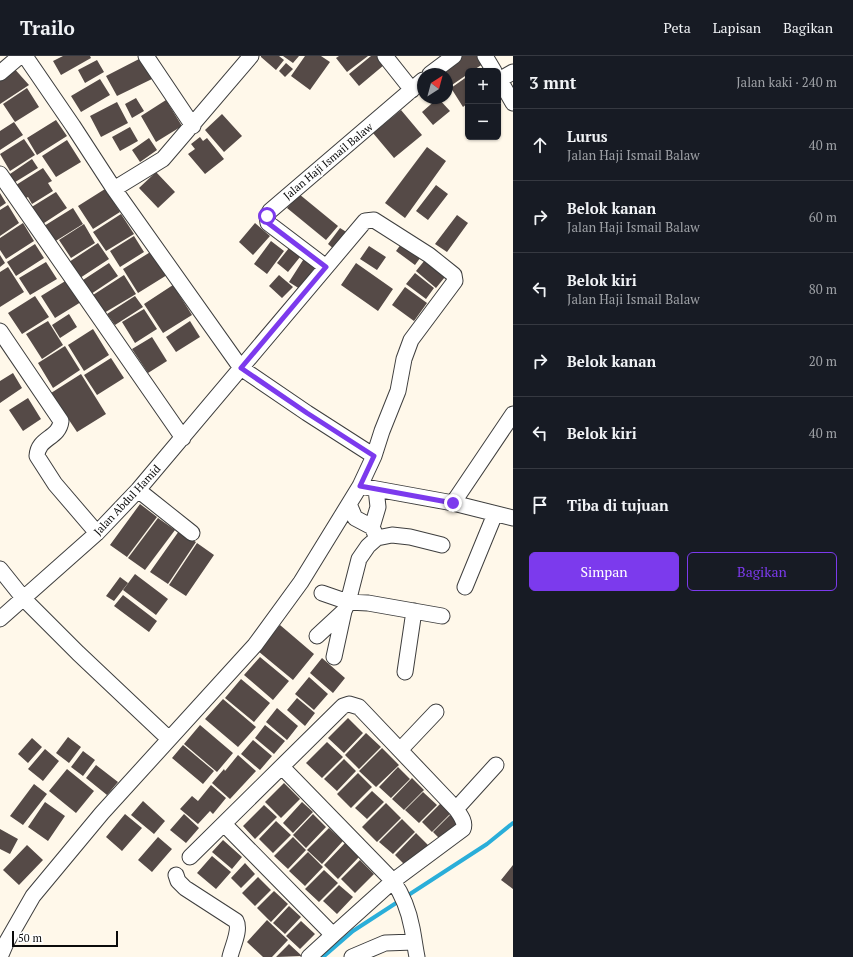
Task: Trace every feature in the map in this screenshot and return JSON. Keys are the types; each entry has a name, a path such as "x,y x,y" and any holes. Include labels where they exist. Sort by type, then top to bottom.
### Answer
{"street":[{"path":"0,73 20,56"},
{"path":"25,56 114,189 241,368 374,456"},
{"path":"146,56 193,126"},
{"path":"385,56 412,90"},
{"path":"438,68 454,56"},
{"path":"485,56 492,68"},
{"path":"114,189 163,159 193,126 248,58"},
{"path":"501,75 513,72"},
{"path":"501,83 513,103"},
{"name":"Jalan Haji Ismail Balaw","path":"326,267 268,223 267,216 270,211 417,85"},
{"path":"0,174 183,438"},
{"path":"0,957 32,896 102,813 255,645 301,582 360,486 374,456 398,391 404,359 411,340 455,281 454,275 429,255 374,220 365,221 241,368"},
{"path":"0,331 61,421 60,427 56,432 39,446 37,456 54,484 97,533"},
{"name":"Jalan Abdul Hamid","path":"0,619 97,533 138,490 241,368"},
{"path":"453,503 513,414"},
{"path":"360,486 453,503 513,518"},
{"path":"334,657 359,559 375,533 378,507 376,489"},
{"path":"138,490 192,533"},
{"path":"349,504 355,518 375,533 410,537 442,545"},
{"path":"465,587 495,514"},
{"path":"0,569 24,599 78,653 169,739"},
{"path":"322,593 346,607"},
{"path":"318,636 346,607 368,603 442,616"},
{"path":"405,672 414,611"},
{"path":"190,857 343,706 349,704 359,706 456,809 464,824 463,829 397,886 333,935 309,957"},
{"path":"400,750 436,712"},
{"path":"456,809 496,765"},
{"path":"282,767 397,886 413,935 417,957"},
{"path":"224,824 333,935"},
{"path":"176,875 185,888 236,921 238,925 237,933 230,957"},
{"path":"352,957 385,943 413,935"}],"building":[{"path":"63,56 90,56 91,58 61,75 53,61"},
{"path":"261,56 279,56 284,60 276,70"},
{"path":"283,56 299,56 293,63"},
{"path":"305,56 321,56 330,62 310,90 291,76"},
{"path":"339,56 368,56 347,72 336,58"},
{"path":"371,56 377,56 384,65 359,86 349,74"},
{"path":"457,56 477,56 483,64 477,68 465,68 465,76 453,84 453,68 446,68"},
{"path":"141,58 152,79 117,96 106,76"},
{"path":"97,60 104,72 85,83 78,70"},
{"path":"286,63 293,69 285,77 279,71"},
{"path":"12,66 29,85 0,104 0,77"},
{"path":"465,78 465,105 463,107 453,91 453,87"},
{"path":"100,79 110,95 81,112 71,96"},
{"path":"27,88 39,107 15,122 3,104"},
{"path":"136,98 144,111 132,118 125,104"},
{"path":"166,100 182,126 156,142 141,116"},
{"path":"117,102 128,123 101,137 90,116"},
{"path":"431,104 444,104 450,111 433,125 422,112"},
{"path":"401,110 422,135 394,158 373,133"},
{"path":"222,114 242,136 224,152 205,130"},
{"path":"56,120 67,136 37,155 27,138"},
{"path":"14,122 23,135 0,150 0,131"},
{"path":"130,127 138,141 120,151 112,137"},
{"path":"200,137 203,141 207,138 224,159 205,174 188,154 195,149 191,144"},
{"path":"149,138 157,150 140,162 132,150"},
{"path":"24,139 35,155 10,171 0,154"},
{"path":"67,140 81,162 56,177 42,156"},
{"path":"427,147 446,161 405,218 385,203"},
{"path":"32,159 38,168 12,184 7,176"},
{"path":"43,168 52,181 48,183 53,191 32,204 28,197 24,199 16,185"},
{"path":"156,172 175,192 158,208 139,188"},
{"path":"436,185 448,194 428,220 416,211"},
{"path":"105,189 120,212 93,229 78,206"},
{"path":"56,192 67,208 41,225 30,208"},
{"path":"0,193 6,203 0,207"},
{"path":"299,194 338,226 326,240 287,208"},
{"path":"8,205 19,223 0,236 0,210"},
{"path":"73,208 83,224 54,242 44,226"},
{"path":"121,214 134,234 106,251 93,232"},
{"path":"457,215 468,223 447,252 435,244"},
{"path":"23,223 34,241 6,259 0,250 0,238"},
{"path":"255,223 270,236 253,255 239,242"},
{"path":"84,224 95,243 71,258 59,240"},
{"path":"340,228 348,233 335,250 328,244"},
{"path":"134,236 144,252 120,267 110,251"},
{"path":"404,240 423,254 415,265 396,251"},
{"path":"271,241 284,251 267,274 254,264"},
{"path":"98,243 109,259 80,278 69,262"},
{"path":"293,243 304,252 288,272 277,263"},
{"path":"35,244 44,258 16,276 7,262"},
{"path":"369,246 386,257 377,270 360,259"},
{"path":"152,251 167,275 138,293 123,269"},
{"path":"0,255 5,263 0,267"},
{"path":"429,255 449,272 436,288 416,271"},
{"path":"305,257 317,264 300,289 289,282"},
{"path":"46,262 57,279 30,295 19,278"},
{"path":"109,263 118,276 91,294 83,280"},
{"path":"356,263 393,289 378,311 341,285"},
{"path":"8,267 24,292 0,307 0,272"},
{"path":"415,273 434,288 426,299 406,284"},
{"path":"124,275 136,294 104,313 93,295"},
{"path":"279,275 293,287 282,298 269,286"},
{"path":"67,280 81,302 55,318 41,296"},
{"path":"173,285 192,315 163,333 144,304"},
{"path":"405,287 427,303 414,321 392,305"},
{"path":"35,296 49,317 22,334 8,313"},
{"path":"135,296 143,307 115,325 107,314"},
{"path":"144,309 157,329 135,343 122,322"},
{"path":"69,314 77,327 60,338 52,325"},
{"path":"48,321 63,345 42,359 26,334"},
{"path":"190,321 200,337 176,352 166,337"},
{"path":"93,329 109,355 84,371 68,345"},
{"path":"152,337 167,361 148,373 132,349"},
{"path":"65,346 80,370 53,388 38,363"},
{"path":"111,358 124,378 97,395 84,375"},
{"path":"13,373 22,388 0,403 0,381"},
{"path":"81,374 106,414 77,432 51,393"},
{"path":"28,398 41,419 23,431 9,410"},
{"path":"140,504 157,517 127,557 110,545"},
{"path":"158,518 175,530 145,570 128,558"},
{"path":"179,531 196,542 168,584 150,572"},
{"path":"197,543 214,555 186,596 169,585"},
{"path":"135,574 168,599 156,615 123,590"},
{"path":"120,577 128,583 114,601 106,596"},
{"path":"123,595 157,621 149,632 114,606"},
{"path":"280,625 314,654 293,680 258,651"},
{"path":"260,657 289,681 273,700 244,675"},
{"path":"322,658 345,678 333,693 310,673"},
{"path":"309,677 328,694 314,710 295,694"},
{"path":"241,679 270,703 254,722 225,698"},
{"path":"297,698 315,713 305,726 287,710"},
{"path":"223,699 256,727 238,747 205,719"},
{"path":"277,708 298,726 287,740 266,722"},
{"path":"348,718 363,733 344,753 328,738"},
{"path":"200,725 233,753 217,772 184,744"},
{"path":"265,725 285,741 274,754 255,738"},
{"path":"366,733 381,747 359,769 345,755"},
{"path":"68,737 81,747 69,763 56,753"},
{"path":"32,738 42,747 28,763 18,754"},
{"path":"253,740 272,756 260,770 241,754"},
{"path":"327,742 343,757 322,778 306,763"},
{"path":"183,745 214,771 203,784 172,758"},
{"path":"382,748 399,765 376,787 359,771"},
{"path":"45,749 59,761 43,781 28,769"},
{"path":"83,751 95,760 83,776 71,767"},
{"path":"238,755 256,771 230,799 212,783 224,769 225,771"},
{"path":"344,759 356,771 337,791 324,779"},
{"path":"96,765 118,782 107,795 86,778"},
{"path":"398,767 410,779 391,798 379,787"},
{"path":"67,769 94,791 76,813 49,791"},
{"path":"358,773 372,787 351,808 337,794"},
{"path":"412,778 424,790 404,810 392,799"},
{"path":"284,783 300,799 281,818 265,802"},
{"path":"34,784 47,794 23,825 10,816"},
{"path":"211,785 226,798 213,814 210,811 198,824 180,809 192,796 198,801"},
{"path":"372,791 384,802 367,819 355,808"},
{"path":"423,792 437,805 419,823 405,810"},
{"path":"143,801 165,821 154,834 131,815"},
{"path":"45,802 65,816 48,841 28,827"},
{"path":"302,802 313,812 293,833 283,823"},
{"path":"386,803 401,818 377,842 362,827"},
{"path":"441,803 451,813 432,832 422,822"},
{"path":"264,805 277,817 255,839 243,826"},
{"path":"125,814 142,828 122,851 106,837"},
{"path":"184,814 199,828 186,843 170,830"},
{"path":"313,814 326,827 306,848 293,835"},
{"path":"450,815 461,825 444,843 433,832"},
{"path":"402,819 415,832 393,854 379,842"},
{"path":"276,821 291,835 273,853 259,839"},
{"path":"329,828 343,841 322,864 307,850"},
{"path":"0,829 18,839 10,854 0,849"},
{"path":"416,833 430,847 409,869 395,855"},
{"path":"158,837 172,849 152,872 138,860"},
{"path":"293,837 306,850 288,869 274,856"},
{"path":"223,840 242,857 232,869 212,852"},
{"path":"345,843 359,857 338,879 324,865"},
{"path":"27,845 43,860 19,885 3,870"},
{"path":"308,852 323,867 305,886 289,871"},
{"path":"212,856 231,872 216,889 197,873"},
{"path":"360,860 374,874 355,893 341,879"},
{"path":"245,863 255,874 241,888 231,878"},
{"path":"513,865 513,889 501,880"},
{"path":"324,870 338,883 319,902 305,889"},
{"path":"258,877 271,890 255,906 242,893"},
{"path":"339,885 353,897 337,914 323,901"},
{"path":"274,891 288,904 271,922 257,908"},
{"path":"289,906 301,917 285,934 273,923"},
{"path":"267,920 288,940 272,957 263,957 247,942"},
{"path":"301,921 315,934 300,949 286,936"},
{"path":"289,944 302,956 276,957"}],"waterway":[{"path":"323,957 353,931 487,844 513,823"}],"route":[{"path":"267,216 268,223 326,267 241,368 374,456 360,486 453,503"}]}
